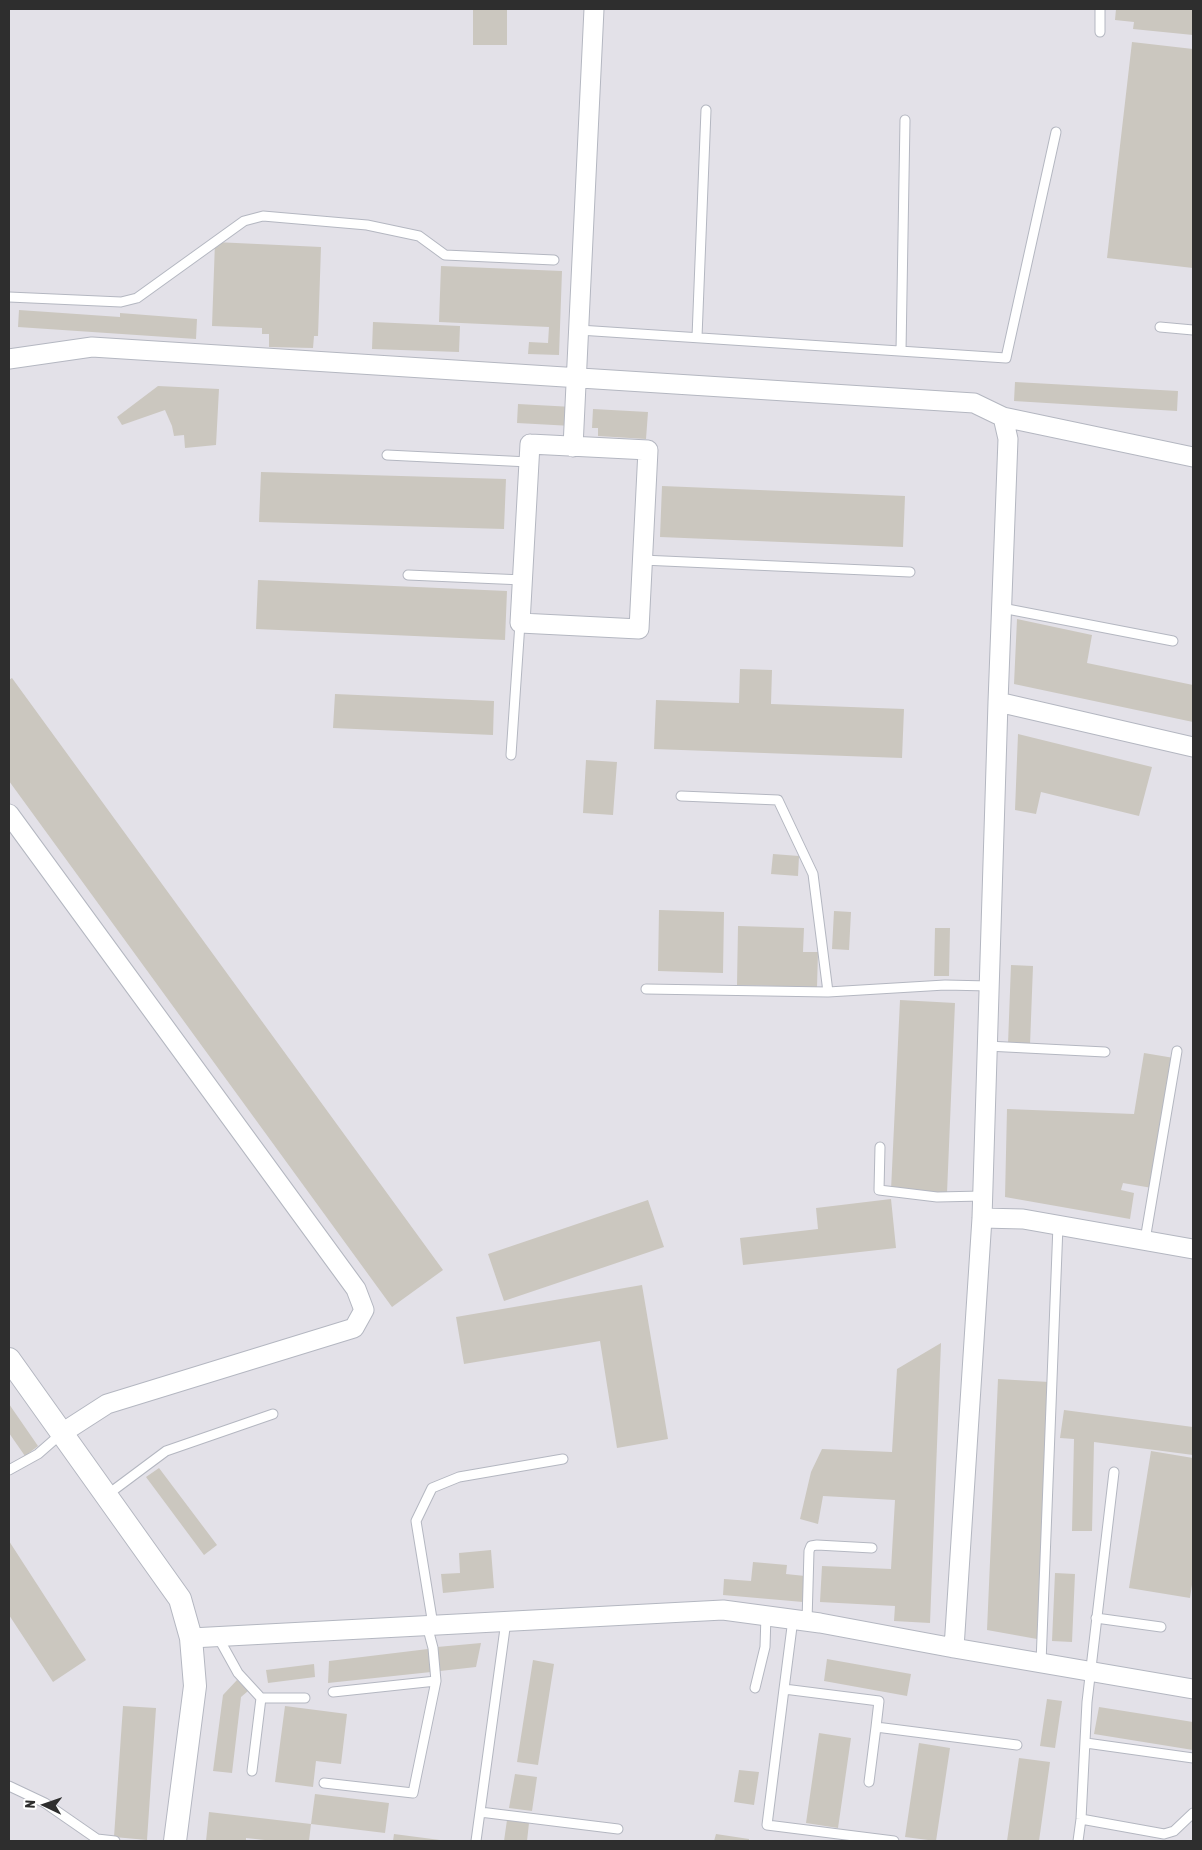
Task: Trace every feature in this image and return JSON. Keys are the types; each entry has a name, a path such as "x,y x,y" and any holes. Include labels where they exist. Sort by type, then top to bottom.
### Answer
{"street":[{"path":"573,447 594,9"},
{"path":"9,359 92,347 974,403 1002,416 1193,457"},
{"path":"954,1648 983,1196 1008,439 1002,416"},
{"path":"530,444 573,447 648,450 639,629 520,623 530,444"},
{"path":"998,702 1193,747"},
{"path":"9,814 356,1289 364,1310 354,1328 107,1404 62,1433"},
{"path":"982,1218 1023,1219 1193,1249"},
{"path":"9,1359 180,1599 191,1638 195,1686 175,1841"},
{"path":"191,1638 722,1610 800,1620 1193,1689"}],"lane":[{"path":"1100,9 1100,32"},
{"path":"697,338 706,110"},
{"path":"901,351 905,120"},
{"path":"579,330 1006,358 1056,132"},
{"path":"9,296 121,302 137,298 244,221 263,216 367,225 419,236 445,255 554,260"},
{"path":"1160,328 1193,330"},
{"path":"387,455 529,462"},
{"path":"642,560 910,572"},
{"path":"408,575 523,580"},
{"path":"1002,608 1173,640"},
{"path":"511,755 520,623"},
{"path":"681,796 778,800 813,874 828,992"},
{"path":"646,989 828,992 946,985 989,986"},
{"path":"987,1046 1105,1052"},
{"path":"1145,1240 1176,1051"},
{"path":"880,1146 879,1190 937,1197 983,1196"},
{"path":"1041,1663 1058,1225"},
{"path":"106,1496 166,1451 273,1414"},
{"path":"9,1470 38,1454 62,1433"},
{"path":"324,1783 413,1793 436,1680 416,1521 432,1488 459,1477 563,1460"},
{"path":"1078,1841 1086,1743 1087,1702 1114,1472"},
{"path":"872,1548 817,1545 811,1546 809,1551 800,1620 784,1689 767,1825 894,1841"},
{"path":"755,1688 765,1647 766,1615"},
{"path":"1096,1618 1161,1627"},
{"path":"476,1841 506,1621"},
{"path":"218,1637 238,1673 261,1698 305,1698"},
{"path":"333,1692 436,1680"},
{"path":"784,1689 880,1701 869,1782"},
{"path":"252,1770 261,1698"},
{"path":"876,1727 1017,1745"},
{"path":"1086,1743 1193,1758"},
{"path":"9,1786 45,1803 97,1839 115,1841"},
{"path":"480,1812 618,1829"},
{"path":"1081,1819 1164,1834 1174,1830 1193,1813"}],"shaded area":[{"path":"9,9 1193,9 1193,1841 9,1841"}],"building":[{"path":"473,9 507,9 507,45 473,45"},
{"path":"1116,9 1193,9 1193,35 1133,29 1134,22 1115,20"},
{"path":"1132,42 1193,49 1193,268 1107,258"},
{"path":"215,242 321,247 318,336 314,336 313,348 269,347 269,334 262,334 262,328 212,326"},
{"path":"441,266 562,271 559,355 528,354 529,342 548,343 549,327 439,322"},
{"path":"19,310 120,317 120,313 197,319 196,339 18,327"},
{"path":"373,322 460,326 459,352 372,349"},
{"path":"1015,382 1178,391 1177,411 1014,401"},
{"path":"158,386 219,389 216,445 185,448 184,435 174,436 165,410 122,425 117,417"},
{"path":"518,404 573,407 572,426 517,423"},
{"path":"593,409 648,412 646,439 598,436 598,428 592,428"},
{"path":"261,472 506,479 504,529 259,522"},
{"path":"662,486 905,496 903,547 660,537"},
{"path":"258,580 507,591 505,640 256,629"},
{"path":"1017,619 1092,635 1087,663 1193,685 1193,722 1014,684"},
{"path":"740,669 772,670 771,704 904,709 902,758 654,749 656,700 739,703"},
{"path":"12,678 443,1270 392,1307 9,781 9,680"},
{"path":"335,694 494,701 493,735 333,728"},
{"path":"1018,734 1152,767 1139,816 1041,792 1036,814 1015,810"},
{"path":"586,760 617,762 613,815 583,813"},
{"path":"773,854 799,856 798,876 771,874"},
{"path":"659,910 724,912 723,973 658,971"},
{"path":"834,911 851,912 849,950 832,949"},
{"path":"738,926 804,928 803,952 818,952 817,987 737,985"},
{"path":"935,928 950,928 949,976 934,976"},
{"path":"1011,965 1033,966 1030,1045 1008,1044"},
{"path":"900,1000 955,1003 947,1193 891,1190"},
{"path":"1144,1053 1174,1058 1152,1188 1123,1183 1121,1190 1134,1193 1130,1219 1005,1197 1007,1109 1134,1114"},
{"path":"891,1199 896,1248 743,1265 740,1238 818,1229 816,1208"},
{"path":"648,1200 664,1247 504,1301 488,1254"},
{"path":"642,1285 668,1439 617,1448 600,1341 464,1364 456,1317"},
{"path":"941,1343 930,1623 894,1621 895,1606 820,1602 822,1566 891,1569 895,1500 823,1496 818,1524 800,1519 811,1472 822,1449 892,1452 897,1369"},
{"path":"998,1379 1049,1382 1037,1639 987,1630"},
{"path":"9,1404 38,1446 25,1456 9,1433"},
{"path":"1064,1410 1193,1427 1193,1455 1094,1442 1092,1531 1072,1531 1074,1439 1060,1438"},
{"path":"1151,1451 1193,1458 1193,1578 1190,1598 1129,1588"},
{"path":"159,1468 217,1545 204,1555 146,1477"},
{"path":"9,1541 86,1660 53,1682 9,1615"},
{"path":"491,1550 494,1588 443,1593 441,1574 460,1573 459,1553"},
{"path":"753,1562 787,1565 786,1574 805,1576 803,1602 723,1595 724,1579 751,1581"},
{"path":"1055,1573 1075,1574 1072,1642 1052,1641"},
{"path":"481,1643 476,1667 440,1671 437,1647"},
{"path":"428,1649 431,1672 328,1683 329,1661"},
{"path":"827,1659 911,1674 907,1696 824,1681"},
{"path":"533,1660 554,1664 538,1765 517,1762"},
{"path":"314,1664 315,1677 268,1683 266,1670"},
{"path":"237,1680 248,1691 241,1697 232,1773 213,1771 223,1695"},
{"path":"1047,1699 1062,1701 1055,1748 1040,1746"},
{"path":"123,1706 156,1708 147,1840 114,1837"},
{"path":"285,1706 347,1714 341,1764 316,1761 313,1787 275,1782"},
{"path":"1099,1707 1193,1722 1193,1750 1094,1734"},
{"path":"819,1733 851,1738 838,1828 806,1823"},
{"path":"919,1743 950,1748 936,1841 905,1837"},
{"path":"1019,1758 1050,1762 1039,1841 1007,1841"},
{"path":"739,1770 759,1772 754,1805 734,1802"},
{"path":"515,1774 537,1777 532,1811 509,1808"},
{"path":"315,1794 389,1803 385,1833 311,1824"},
{"path":"209,1812 311,1824 309,1841 274,1841 246,1838 246,1841 206,1841"},
{"path":"507,1820 529,1823 527,1841 504,1841"},
{"path":"394,1834 440,1840 440,1841 393,1841"},
{"path":"716,1834 749,1839 749,1841 714,1841"}]}
